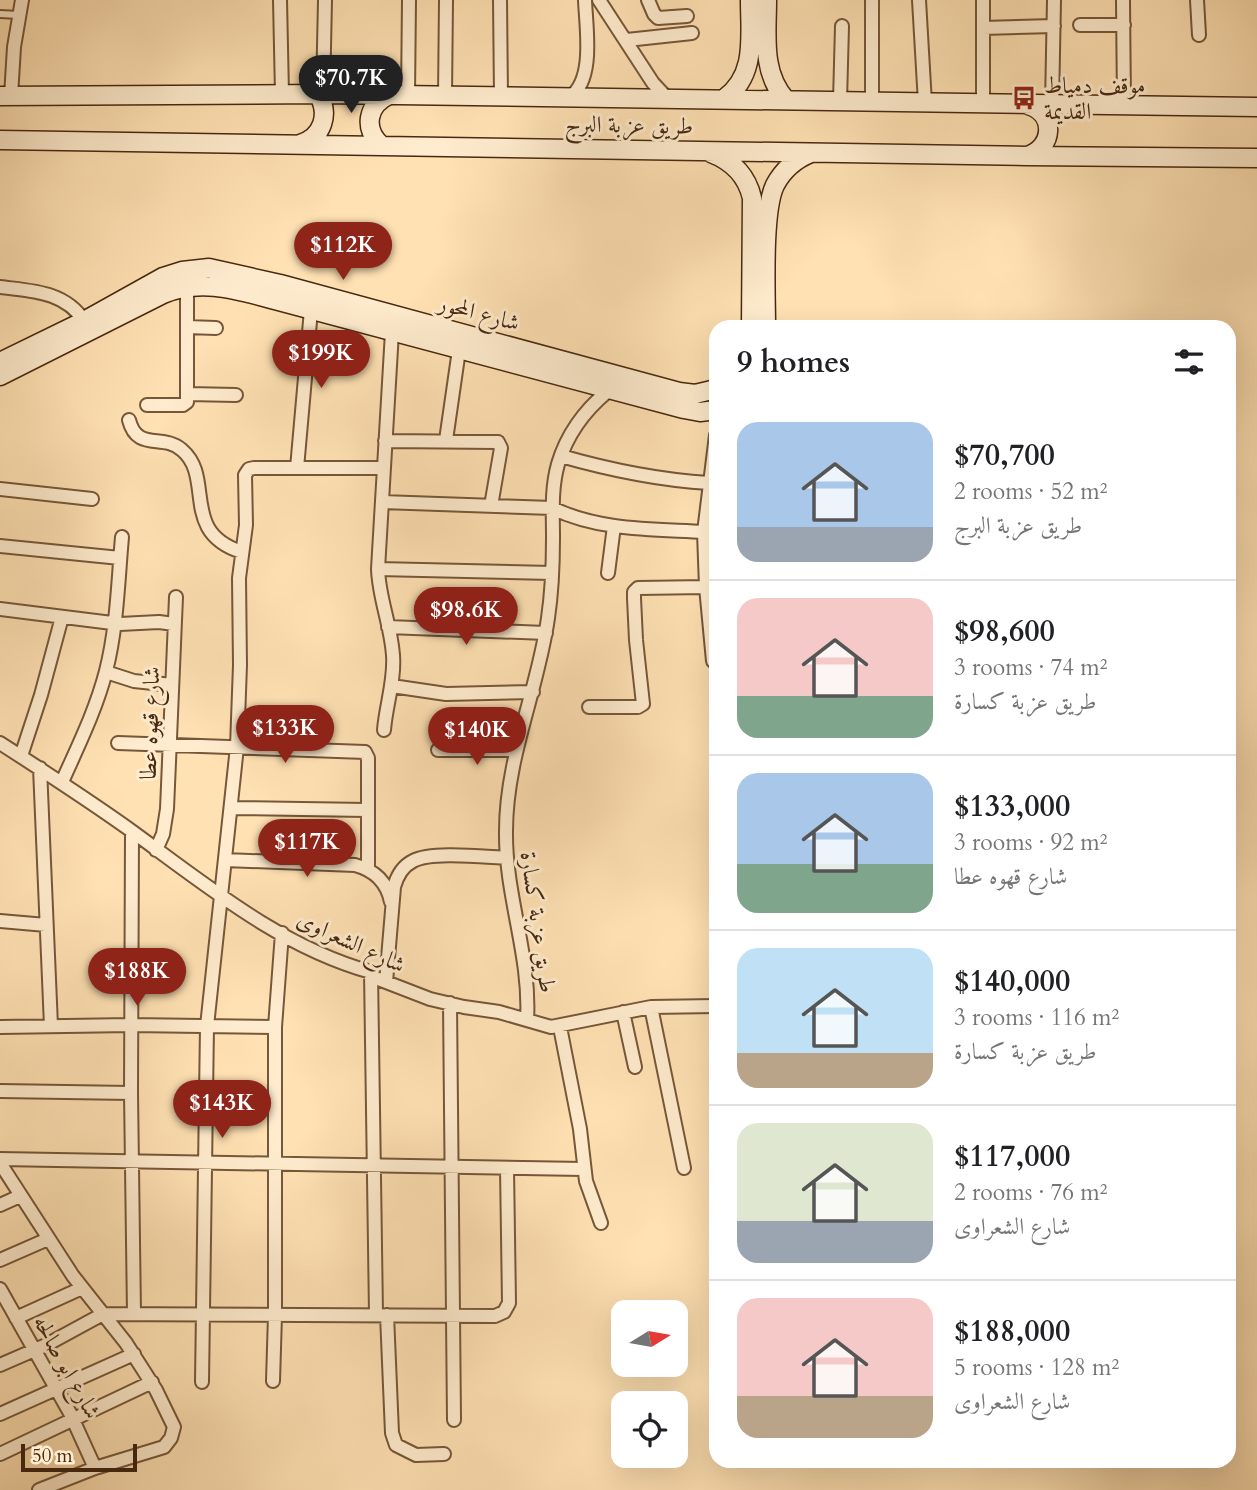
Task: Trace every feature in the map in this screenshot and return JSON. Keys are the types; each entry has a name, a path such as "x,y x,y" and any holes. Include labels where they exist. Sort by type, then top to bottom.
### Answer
{"street":[{"path":"5,96 22,0"},
{"path":"280,0 282,94"},
{"path":"300,144 316,135 323,124 324,106 321,94 325,0"},
{"path":"408,96 409,0"},
{"path":"445,96 446,0"},
{"path":"500,0 501,96"},
{"path":"570,97 581,87 586,72 585,0"},
{"path":"599,0 653,83 668,99"},
{"path":"648,0 658,18 687,16"},
{"path":"724,99 740,84 748,68 750,0"},
{"path":"767,0 767,61 774,82 786,100"},
{"path":"872,0 872,102"},
{"path":"919,0 925,103"},
{"path":"983,0 983,104"},
{"path":"1052,105 1055,0"},
{"path":"1123,0 1124,106"},
{"path":"1197,0 1199,35"},
{"path":"1080,25 1124,25"},
{"path":"840,101 842,26"},
{"path":"983,28 1054,26"},
{"path":"627,40 692,33"},
{"name":"طريق عزبة البرج","path":"5,96 321,94 1257,107"},
{"path":"381,145 371,131 370,117 378,102 389,95"},
{"path":"1026,104 1044,114 1049,130 1042,149 1027,156"},
{"name":"طريق عزبة البرج","path":"0,140 1257,158"},
{"path":"704,151 726,160 739,172 762,204 766,320"},
{"path":"752,320 762,204 786,169 814,152"},
{"name":"شارع المحور","path":"0,362 84,321 150,283 182,271 202,268 222,270 277,292 311,310 608,391 691,411 709,410"},
{"path":"0,286 57,297 74,308 84,321"},
{"path":"147,405 184,405 188,394 187,287"},
{"name":"شارع المحور","path":"0,376 158,297 187,287 225,287 277,292 679,392 695,394 709,391"},
{"path":"297,468 311,310"},
{"path":"187,327 216,328"},
{"path":"384,730 394,657 380,599 378,569 392,332"},
{"path":"446,440 459,350"},
{"name":"طريق عزبة كسارة","path":"527,1020 526,969 512,906 507,858 507,804 516,750 546,633 552,573 555,478 561,457 578,423 608,391"},
{"path":"188,394 236,395"},
{"path":"129,420 133,431 141,439 171,443 186,454 194,470 202,515 207,527 225,545 242,552"},
{"path":"385,441 500,443 491,506"},
{"path":"561,457 632,475 709,483 704,532 709,619"},
{"path":"202,1382 207,1026 237,747 240,578 246,525 246,472 254,468 384,468"},
{"path":"0,489 92,499"},
{"path":"382,502 552,508 572,518 614,526 704,532"},
{"path":"608,573 614,526"},
{"path":"62,782 95,706 106,672 114,623 122,537"},
{"path":"0,547 120,558"},
{"path":"378,569 552,573"},
{"path":"589,708 638,707 643,704 634,598 638,588 706,587"},
{"name":"شارع قهوه عطا","path":"156,850 167,818 176,597"},
{"path":"0,609 114,623 174,624"},
{"path":"21,756 62,617"},
{"path":"388,628 546,633"},
{"path":"106,672 142,682 172,685"},
{"path":"392,686 446,694 533,692"},
{"name":"شارع الشعراوى","path":"0,743 62,782 220,897 282,933 346,965 371,972 373,976 386,982 430,999 499,1012 543,1026 560,1027"},
{"path":"118,743 363,751 368,758 368,869"},
{"path":"438,750 516,750"},
{"path":"40,768 51,1026"},
{"path":"232,808 368,810"},
{"path":"132,832 134,1314"},
{"path":"386,982 392,904 397,879 406,866 429,856 507,858"},
{"path":"225,860 348,864 368,869 382,881 392,904"},
{"path":"0,921 46,925"},
{"path":"273,1381 275,1027 282,933"},
{"path":"371,972 374,1164 392,1433 396,1446 416,1455 444,1454"},
{"path":"450,1003 454,1420"},
{"path":"601,1223 583,1169 580,1129 560,1027 651,1007 709,1006"},
{"path":"651,1007 684,1168"},
{"path":"623,1012 635,1067"},
{"path":"0,1027 275,1027"},
{"path":"0,1091 131,1093"},
{"path":"39,1490 95,1468 160,1448 172,1438 174,1431 172,1420 134,1354 48,1240 0,1161 374,1164 583,1169"},
{"path":"0,1365 103,1314 495,1316 504,1312 509,1303 507,1168"},
{"path":"0,1205 20,1196"},
{"path":"0,1260 48,1240"},
{"path":"16,1318 82,1288"},
{"name":"شارع ابو صالحه","path":"0,1289 74,1421 95,1468"},
{"path":"0,1414 134,1354"},
{"path":"0,1454 152,1382"}],"lane":[{"path":"0,14 19,15"}],"place":[{"name":"موقف دمياط القديمة","path":"1024,98"}]}
